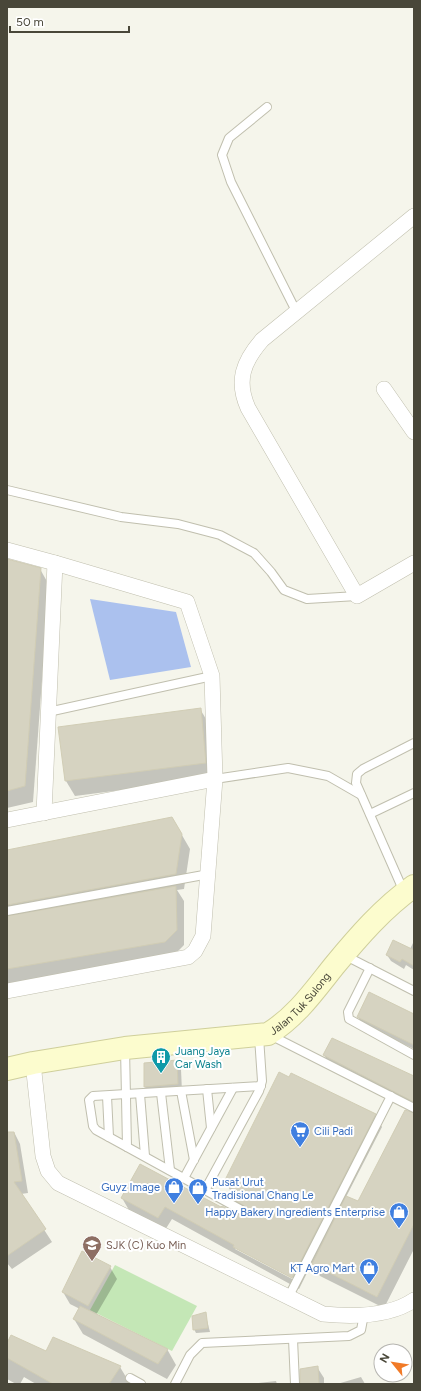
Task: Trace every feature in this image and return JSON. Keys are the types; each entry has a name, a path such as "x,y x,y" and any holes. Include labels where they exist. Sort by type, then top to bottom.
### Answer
{"street":[{"path":"414,216 297,313 262,340 249,354 241,383 244,398 357,596 414,562"},
{"path":"384,389 414,432"},
{"path":"7,550 187,602 212,676 215,779 209,874 203,936 195,952 188,956 7,991"},
{"path":"44,813 55,563"},
{"path":"7,820 215,779"},
{"name":"Jalan Tuk Sulong","path":"7,1069 32,1063 125,1048 264,1035 281,1026 302,1007 365,930 409,890"},
{"path":"32,1063 43,1156 48,1171 58,1183 323,1314 364,1314 390,1312 403,1307 414,1300"}],"lane":[{"path":"267,107 229,138 222,155 231,182 297,313"},
{"path":"7,490 121,517 178,524 220,535 254,553 271,572 284,590 307,600 357,596"},
{"path":"48,712 212,676"},
{"path":"409,890 370,814 356,783 357,774 363,769 414,743"},
{"path":"215,779 288,768 328,776 361,795"},
{"path":"370,814 414,793"},
{"path":"7,911 209,874"},
{"path":"344,955 414,991"},
{"path":"370,968 348,1012 348,1019 414,1055"},
{"path":"205,1190 261,1086 264,1035 414,1108"},
{"path":"125,1048 127,1147"},
{"path":"245,1212 96,1130 93,1126 89,1100 93,1096 261,1086"},
{"path":"184,1178 233,1088"},
{"path":"207,1089 211,1128"},
{"path":"181,1091 194,1160"},
{"path":"161,1092 170,1170"},
{"path":"140,1094 145,1156"},
{"path":"107,1096 109,1137"},
{"path":"288,1298 391,1096"},
{"path":"175,1384 190,1355 202,1343 349,1336 361,1330 364,1314"},
{"path":"293,1339 295,1384"},
{"path":"130,1378 141,1384"}],"green space":[{"path":"115,1265 197,1306 172,1351 90,1310"}],"water":[{"path":"90,599 176,612 191,667 110,680"}],"building":[{"path":"7,559 41,568 25,786 7,791"},
{"path":"201,708 206,763 65,781 58,727"},
{"path":"172,817 182,834 176,874 7,905 7,850"},
{"path":"176,886 177,930 165,942 7,969 7,916"},
{"path":"393,940 414,950 414,966 402,959 400,962 386,955"},
{"path":"369,992 414,1014 414,1045 357,1017"},
{"path":"332,1038 414,1076 414,1102 323,1055"},
{"name":"Juang Jaya Car Wash","path":"177,1060 178,1084 144,1087 144,1063"},
{"name":"Cili Padi","path":"279,1072 289,1077 291,1073 376,1114 292,1278 233,1247 234,1245 165,1207 158,1218 121,1198 140,1164 221,1207 222,1206 243,1217 248,1216 250,1212 249,1209 228,1196 233,1187 224,1182"},
{"path":"405,1110 414,1113 414,1224 377,1297 312,1264 346,1196 358,1201"},
{"path":"7,1132 14,1132 22,1181 14,1182 46,1229 7,1256"},
{"path":"82,1251 111,1266 88,1306 62,1292"},
{"path":"80,1306 168,1349 158,1364 73,1319"},
{"path":"206,1312 208,1328 193,1330 192,1316"},
{"path":"11,1335 46,1351 53,1337 121,1366 109,1384 53,1384 7,1358 7,1343"},
{"path":"318,1366 319,1384 300,1384 300,1369"}],"place":[{"name":"Juang Jaya Car Wash","path":"161,1074"},
{"name":"Cili Padi","path":"300,1148"},
{"name":"Guyz Image","path":"174,1204"},
{"name":"Pusat Urut Tradisional Chang Le","path":"198,1205"},
{"name":"Happy Bakery Ingredients Enterprise","path":"399,1229"},
{"name":"SJK (C) Kuo Min","path":"92,1262"},
{"name":"KT Agro Mart","path":"369,1285"}]}
